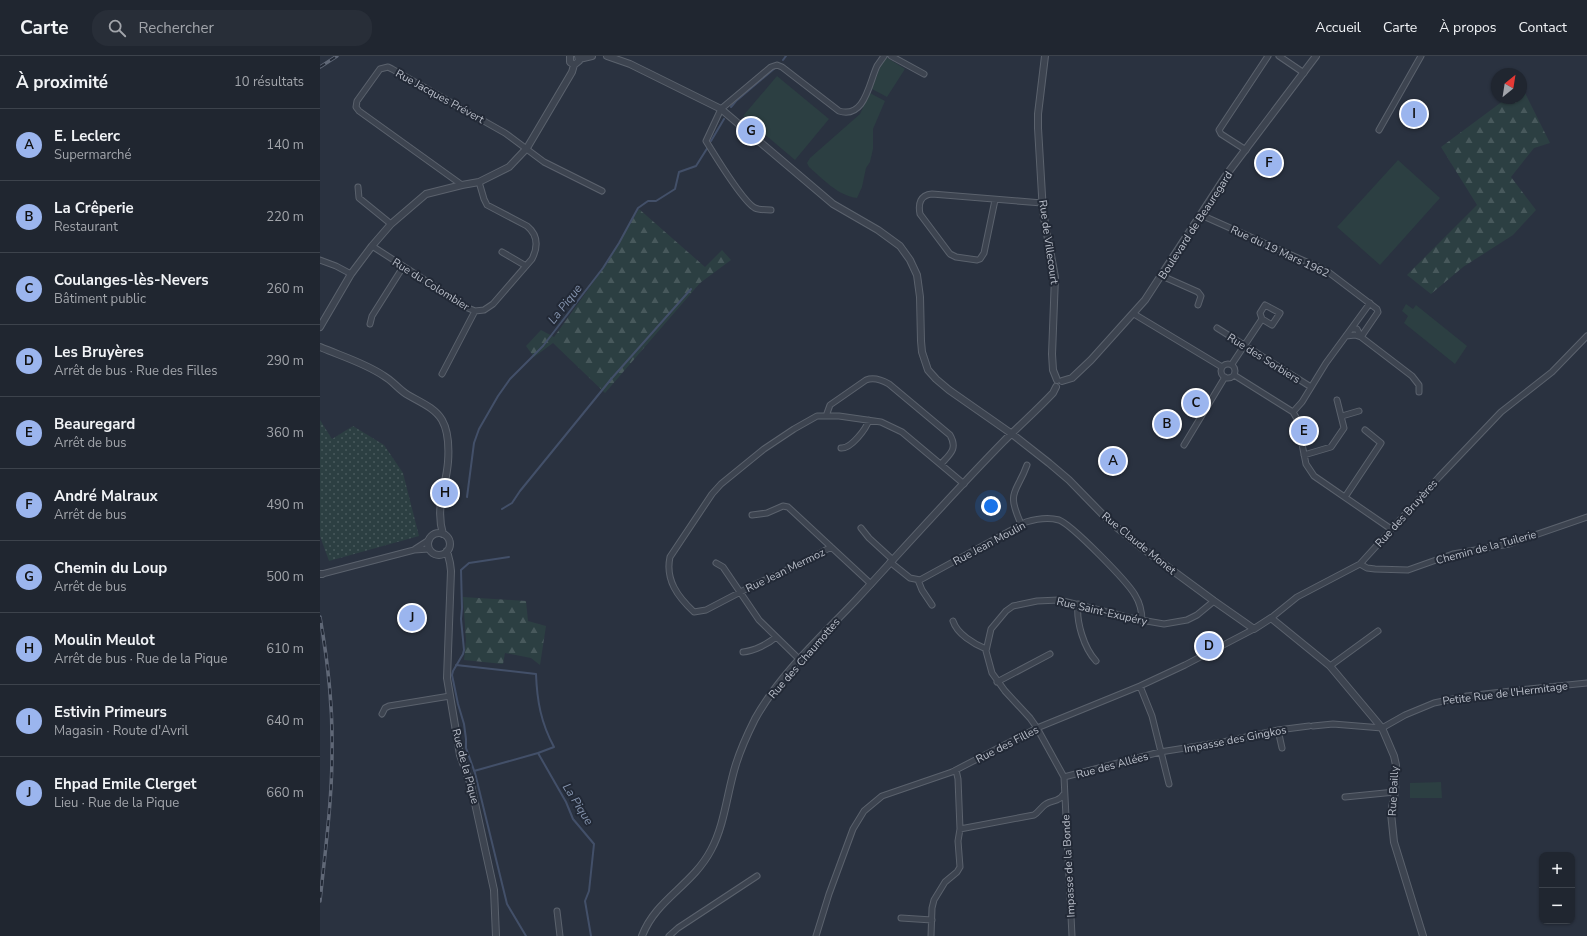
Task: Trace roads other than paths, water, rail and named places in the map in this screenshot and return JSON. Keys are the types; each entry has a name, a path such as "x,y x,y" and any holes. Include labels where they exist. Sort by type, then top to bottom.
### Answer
{"street":[{"path":"320,326 351,274 391,224 426,194 479,182 509,167 526,148 572,72 574,65 578,63 579,58 592,56"},
{"name":"Rue Claude Monet","path":"607,56 630,64 720,109 833,204 878,230 900,246 910,260 917,275 920,297 921,341 928,370 949,390 1012,434 1069,480 1109,521 1138,545 1254,629"},
{"path":"771,210 755,208 745,198 706,141 720,109 771,67 776,66 782,67 839,111 849,112 858,108 864,99 877,65 884,56"},
{"path":"891,56 924,74"},
{"name":"Rue de Villecourt","path":"1045,56 1038,114 1042,203 1047,236 1056,277 1052,354 1054,376 1060,381"},
{"path":"1246,150 1221,134 1219,130 1268,56"},
{"path":"1280,56 1304,73"},
{"name":"Boulevard de Beauregard","path":"1060,381 1072,378 1134,314 1162,276 1227,174 1316,56"},
{"path":"1379,130 1421,56"},
{"path":"568,57 570,62 574,65"},
{"name":"Rue Jacques Prévert","path":"462,185 359,111 356,107 357,101 380,69 388,68 398,73 476,116 505,133 526,148"},
{"path":"526,148 544,162 602,191"},
{"name":"Rue du Colombier","path":"372,246 403,267 475,311 484,310 493,304 532,259 536,252 536,240 528,226 487,205 479,182"},
{"path":"358,187 359,198 391,224"},
{"path":"995,200 984,253 980,259 977,260 956,257 950,254 920,214 919,210 921,200 928,194 1042,203"},
{"name":"Rue du 19 Mars 1962","path":"1201,215 1327,271 1370,303"},
{"path":"502,252 526,266"},
{"path":"320,260 351,274"},
{"path":"370,324 372,316 403,267"},
{"path":"1162,276 1198,292 1201,296 1198,305"},
{"path":"1293,412 1326,363 1370,303 1378,312 1361,337"},
{"path":"442,374 475,311"},
{"path":"1134,314 1222,367"},
{"path":"1232,364 1262,319"},
{"name":"Rue des Sorbiers","path":"1217,328 1311,387"},
{"path":"1351,329 1357,329 1361,337"},
{"path":"1346,336 1350,334 1361,337 1412,376 1418,385 1419,392"},
{"name":"Rue des Bruyères","path":"1272,618 1297,597 1360,564 1501,412 1552,372 1587,336"},
{"path":"320,347 384,375 406,394 433,409 442,420 447,431 449,452 448,467 441,503 440,522 443,534 447,537 449,542 447,551 439,555"},
{"path":"1222,367 1227,364 1232,364"},
{"path":"1232,364 1235,368 1234,375"},
{"path":"1222,367 1221,372 1225,377 1230,378 1234,375"},
{"path":"1234,375 1293,412 1297,419 1308,468 1314,476 1391,529"},
{"path":"1184,445 1225,377"},
{"path":"941,464 953,450 954,445 950,435 889,384 881,380 866,380 830,405 828,408 826,416 845,416 881,422 902,432 964,484"},
{"path":"1012,434 1053,393 1056,387 1055,383 1060,381"},
{"path":"1304,455 1331,447 1344,428 1337,400"},
{"path":"1342,416 1359,411"},
{"name":"Rue Jean Mermoz","path":"826,416 818,416 794,429 764,449 721,484 712,494 670,557 668,563 671,583 675,590 694,612 706,610 752,586 804,562 831,547"},
{"path":"841,448 848,447 851,444 867,426 869,420"},
{"path":"1345,497 1382,443 1365,430"},
{"name":"Rue des Chaumottes","path":"642,936 653,915 663,903 693,877 711,851 718,836 736,764 745,740 768,699 800,660 1012,434"},
{"path":"1022,524 1015,508 1013,492 1027,465"},
{"path":"752,515 767,514 781,506 785,506 870,584"},
{"name":"Chemin de la Tuilerie","path":"1360,564 1375,569 1408,570 1453,554 1509,544 1587,517"},
{"name":"Rue Jean Moulin","path":"918,580 1022,524 1035,519 1058,520 1070,527 1132,590 1141,608 1142,621"},
{"path":"414,550 435,534 440,522"},
{"path":"860,528 910,578 918,580 922,590 932,605"},
{"path":"435,534 443,534"},
{"path":"429,540 429,549 445,561 451,572"},
{"path":"321,574 414,550 429,549"},
{"name":"Rue de la Pique","path":"447,551 451,572 447,668 450,696 460,755 471,785 494,890 496,936"},
{"path":"716,563 723,567 739,593 759,620 800,660"},
{"name":"Rue Saint-Exupéry","path":"1064,777 1037,728 997,682 987,659 986,649 991,629 1006,611 1013,606 1048,600 1059,600 1142,621 1164,624 1187,620 1197,615 1214,601"},
{"path":"1078,604 1077,612 1080,625 1089,651 1096,662"},
{"name":"Rue des Filles","path":"816,936 829,894 853,829 864,811 882,796 956,770 1037,728 1140,686 1185,665 1272,618"},
{"name":"Rue Bailly","path":"1272,618 1330,666 1382,728 1394,756 1396,779 1392,813 1394,842 1423,936"},
{"path":"953,621 955,626 963,634 986,649"},
{"path":"1330,666 1378,631"},
{"path":"743,652 748,652 776,637"},
{"path":"997,682 1050,654"},
{"name":"Petite Rue de l'Hermitage","path":"1382,728 1405,715 1434,702 1467,696 1587,684"},
{"path":"1140,686 1152,716 1169,784"},
{"path":"382,714 386,707 389,706 450,696"},
{"name":"Impasse des Gingkos","path":"1160,752 1223,742 1278,730 1311,726 1332,724 1382,728"},
{"path":"1278,730 1282,748"},
{"name":"Rue des Allées","path":"1064,777 1160,752"},
{"path":"931,936 932,908 939,890 945,882 958,872 960,867 958,841 960,829 958,779 956,770"},
{"name":"Impasse de la Bonde","path":"1064,777 1072,936"},
{"path":"1345,797 1395,792"},
{"path":"960,829 1034,815 1039,812 1045,804 1058,800 1064,795"},
{"path":"669,936 678,928 757,876"},
{"path":"557,911 560,936"},
{"path":"901,918 932,920"}],"waterway":[{"name":"La Pique","path":"783,60 786,56"},
{"name":"La Pique","path":"731,107 775,68"},
{"name":"La Pique","path":"711,141 724,119"},
{"name":"La Pique","path":"467,497 474,443 479,429 498,396 510,379 543,346 603,268 619,243 638,208 648,201 656,201 675,189 679,172 696,166 708,147"},
{"path":"502,509 512,503 520,491 612,378 691,289"},
{"name":"La Pique","path":"509,557 469,563 461,570 461,619 464,650 452,675 464,724 466,748 475,773 507,904 526,936"},
{"name":"La Pique","path":"456,665 536,674 540,712 554,747 538,753 566,802 573,819 594,844 589,891 585,901 591,936"},
{"name":"La Pique","path":"474,771 538,753"}],"railway":[{"path":"320,67 337,56"},
{"path":"320,617 332,719 330,808 320,901"}],"place":[{"name":"Estivin Primeurs","path":"1414,114"},
{"name":"Chemin du Loup","path":"751,131"},
{"name":"André Malraux","path":"1269,163"},
{"name":"Coulanges-lès-Nevers","path":"1196,403"},
{"name":"La Crêperie","path":"1167,424"},
{"name":"Beauregard","path":"1304,431"},
{"name":"E. Leclerc","path":"1113,461"},
{"name":"Moulin Meulot","path":"445,493"},
{"name":"Ehpad Emile Clerget","path":"412,618"},
{"name":"Les Bruyères","path":"1209,646"}]}
